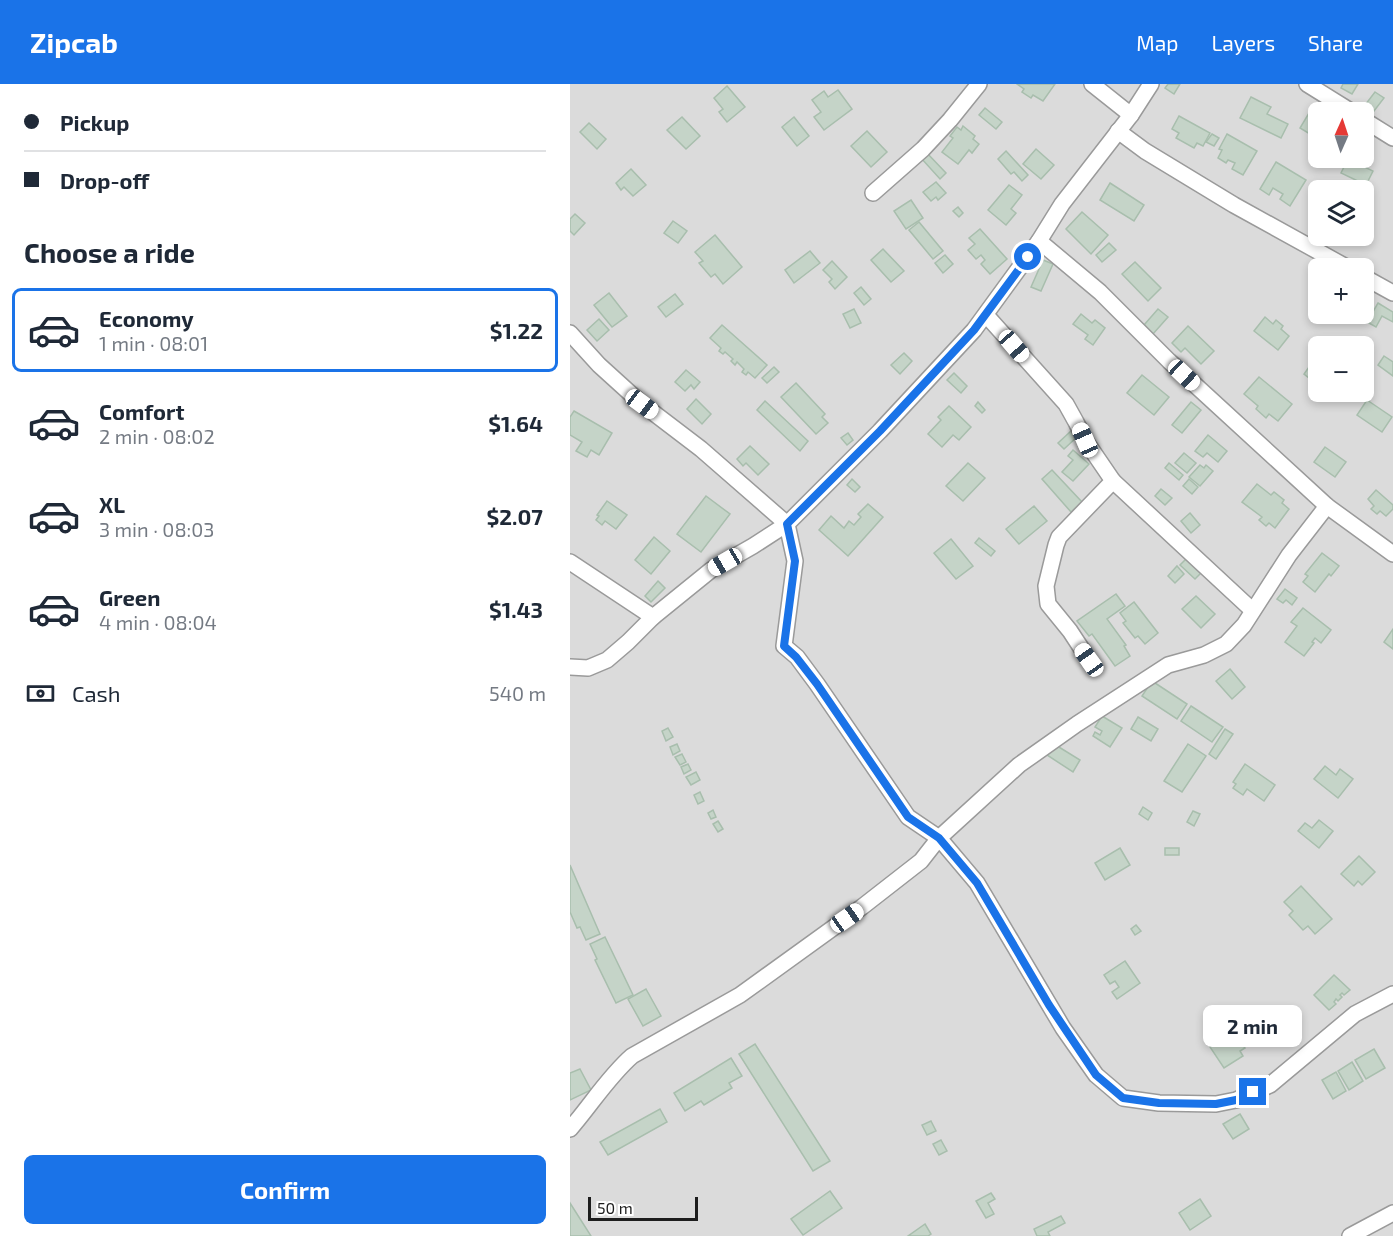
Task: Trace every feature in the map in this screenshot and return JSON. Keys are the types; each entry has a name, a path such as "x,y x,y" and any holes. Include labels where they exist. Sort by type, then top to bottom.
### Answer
{"street":[{"path":"873,193 923,149 979,84"},
{"path":"1092,84 1131,115"},
{"path":"570,667 588,668 607,660 652,617 711,570 787,524 880,431 986,315 1039,241 1062,204 1131,115 1151,84"},
{"path":"1307,84 1336,102"},
{"path":"1374,126 1393,138"},
{"path":"1118,131 1145,152 1330,258"},
{"path":"1039,241 1100,292 1169,361 1327,506 1393,554"},
{"path":"1374,283 1393,293"},
{"path":"986,315 1065,404 1085,440 1113,481 1252,610"},
{"path":"570,333 599,365 642,404 701,449 787,524 795,561 784,646 796,657 817,684 908,817 939,838 977,883 1049,1005 1089,1066 1123,1098 1159,1103 1216,1104 1236,1100 1270,1084 1355,1014 1393,994"},
{"path":"1089,660 1070,631 1048,604 1046,586 1059,537 1113,481"},
{"path":"570,1129 617,1070 632,1056 740,995 862,907 921,861 939,838 1019,765 1077,723 1168,665 1204,656 1226,644 1244,625 1289,555 1327,506"},
{"path":"570,562 652,617"},
{"path":"1350,1236 1393,1213"}],"shaded area":[{"path":"570,84 1393,84 1393,1236 570,1236"}],"building":[{"path":"1017,84 1055,84 1043,101 1033,95 1031,98 1022,92 1024,89"},
{"path":"1168,84 1180,84 1174,94 1165,88"},
{"path":"1343,84 1358,84 1352,94 1341,88"},
{"path":"727,86 745,107 727,122 719,112 723,109 714,98"},
{"path":"838,90 852,109 824,130 814,117 821,112 812,100 824,91 828,97"},
{"path":"1375,92 1384,98 1374,111 1374,102 1367,102"},
{"path":"1251,97 1271,107 1267,114 1288,124 1281,138 1240,118"},
{"path":"985,108 1002,122 996,129 979,115"},
{"path":"1308,115 1308,133 1300,128"},
{"path":"1179,116 1210,133 1203,146 1197,143 1194,148 1176,138 1179,133 1172,129"},
{"path":"682,117 700,136 686,149 667,130"},
{"path":"794,117 809,136 797,146 782,127"},
{"path":"589,123 606,139 597,149 580,132"},
{"path":"963,126 975,136 973,139 979,144 972,153 969,150 958,164 942,152 953,138 950,136 957,127 961,130"},
{"path":"867,131 887,152 871,167 851,146"},
{"path":"1212,134 1219,138 1214,146 1206,142"},
{"path":"1227,134 1257,151 1243,175 1232,169 1235,163 1228,160 1226,163 1218,158 1222,150 1219,149"},
{"path":"1036,149 1054,165 1041,179 1023,164"},
{"path":"1006,151 1028,175 1022,181 1014,172 1011,174 998,159"},
{"path":"926,152 946,173 940,179 921,158"},
{"path":"1276,162 1306,180 1290,206 1280,199 1283,194 1273,188 1269,195 1260,189"},
{"path":"1344,168 1367,168 1373,171 1368,180 1356,180 1341,173"},
{"path":"631,169 646,185 633,196 624,187 621,190 616,183"},
{"path":"936,182 946,193 938,200 936,197 931,201 923,192"},
{"path":"1110,183 1144,205 1134,221 1100,200"},
{"path":"1009,185 1022,195 1011,209 1016,213 1006,225 988,210"},
{"path":"911,200 923,218 906,229 894,211"},
{"path":"958,207 963,213 959,217 953,211"},
{"path":"1082,212 1108,235 1091,254 1066,229"},
{"path":"575,214 585,223 574,235 570,231 570,219"},
{"path":"673,221 687,231 678,243 664,233"},
{"path":"919,222 943,251 933,259 909,230"},
{"path":"980,229 1007,259 990,274 981,264 985,260 981,255 976,259 968,250 975,244 969,238"},
{"path":"715,235 742,267 723,284 715,274 711,277 699,263 703,261 695,252"},
{"path":"1109,243 1116,250 1102,262 1096,255"},
{"path":"883,249 904,271 891,282 871,260"},
{"path":"810,251 820,263 794,283 785,270"},
{"path":"945,255 953,264 943,273 935,263"},
{"path":"1043,260 1053,264 1041,291 1031,287"},
{"path":"832,261 847,277 835,289 829,282 832,279 823,270"},
{"path":"1135,262 1161,288 1148,301 1122,274"},
{"path":"861,287 871,299 864,305 854,293"},
{"path":"609,293 627,316 612,327 594,305"},
{"path":"675,294 683,304 666,317 658,307"},
{"path":"1378,303 1393,312 1393,322 1382,316 1376,327 1371,324 1374,324 1374,310"},
{"path":"854,309 861,323 850,328 843,314"},
{"path":"1158,309 1168,317 1153,334 1144,325"},
{"path":"1081,314 1092,323 1095,320 1105,328 1093,345 1085,339 1088,335 1073,324"},
{"path":"1265,317 1273,324 1276,320 1289,336 1278,350 1254,331"},
{"path":"599,319 609,330 597,341 587,330"},
{"path":"722,325 767,365 755,378 748,372 746,375 742,372 744,369 737,362 735,365 731,361 733,359 725,352 723,354 719,351 721,348 710,338"},
{"path":"1188,326 1214,351 1201,364 1185,348 1181,352 1172,343"},
{"path":"904,353 912,361 900,374 891,365"},
{"path":"1384,356 1393,362 1393,376 1378,365"},
{"path":"774,367 779,372 767,383 762,378"},
{"path":"686,370 700,382 694,389 691,385 685,391 675,382"},
{"path":"954,373 967,386 961,393 947,380"},
{"path":"1142,375 1169,397 1154,415 1127,393"},
{"path":"1259,377 1292,404 1278,421 1269,414 1266,418 1256,409 1258,406 1244,394"},
{"path":"796,383 825,414 822,417 828,423 816,434 781,397"},
{"path":"696,399 711,414 702,424 687,409"},
{"path":"765,401 808,441 800,451 757,410"},
{"path":"978,402 985,410 982,413 975,406"},
{"path":"1191,402 1201,410 1182,433 1172,425"},
{"path":"1366,402 1370,402 1392,417 1382,432 1357,415"},
{"path":"949,406 971,427 959,440 953,435 942,447 928,434 941,420 938,417"},
{"path":"574,411 612,433 599,455 591,450 587,457 576,451 582,442 570,435 570,417"},
{"path":"1071,431 1077,437 1064,449 1058,443"},
{"path":"848,433 853,440 847,445 841,438"},
{"path":"1208,435 1227,451 1218,462 1207,453 1203,457 1195,451"},
{"path":"750,446 769,464 758,475 746,463 743,466 737,459"},
{"path":"1325,447 1346,462 1335,477 1314,462"},
{"path":"1073,450 1089,464 1073,481 1062,472 1073,460 1068,456"},
{"path":"1184,453 1196,463 1187,473 1175,463"},
{"path":"968,463 985,478 963,501 946,486"},
{"path":"1169,463 1183,475 1179,480 1165,468"},
{"path":"1200,465 1204,468 1206,465 1213,471 1200,486 1189,477"},
{"path":"1052,470 1082,502 1071,512 1042,479"},
{"path":"852,479 860,487 855,492 847,485"},
{"path":"1189,479 1198,487 1192,494 1183,486"},
{"path":"1257,484 1271,495 1274,492 1284,500 1282,503 1289,509 1275,528 1269,523 1266,526 1259,520 1262,517 1242,502"},
{"path":"1161,489 1172,498 1165,505 1155,496"},
{"path":"1376,490 1393,505 1393,509 1386,516 1380,511 1377,514 1371,509 1374,506 1368,499"},
{"path":"706,496 730,514 701,552 677,534"},
{"path":"607,501 627,515 616,529 605,521 602,525 596,520"},
{"path":"868,504 883,517 848,556 819,530 831,516 844,528 849,521 854,525 861,517 858,514"},
{"path":"1034,506 1047,521 1019,544 1006,529"},
{"path":"1190,513 1200,525 1191,533 1181,521"},
{"path":"654,537 670,551 651,574 635,560"},
{"path":"979,538 995,551 991,556 975,543"},
{"path":"951,539 973,566 956,579 934,553"},
{"path":"1322,553 1339,566 1331,576 1329,574 1315,592 1303,582 1308,576 1305,574"},
{"path":"1188,557 1202,572 1195,579 1180,565"},
{"path":"1177,566 1184,574 1175,583 1168,576"},
{"path":"658,581 665,588 651,602 645,596"},
{"path":"1285,589 1297,598 1292,605 1286,600 1283,603 1277,599"},
{"path":"1116,594 1125,606 1107,619 1126,645 1124,646 1130,656 1115,666 1092,634 1089,636 1077,621"},
{"path":"1196,596 1215,614 1201,628 1182,609"},
{"path":"1134,602 1158,633 1145,644 1138,636 1135,638 1123,623 1126,621 1120,613"},
{"path":"1303,608 1331,630 1321,643 1315,638 1304,656 1285,642 1297,626 1291,622"},
{"path":"1393,629 1393,649 1384,642"},
{"path":"1230,669 1245,687 1232,699 1216,681"},
{"path":"1152,681 1187,704 1177,719 1142,696"},
{"path":"1191,706 1223,727 1212,742 1181,721"},
{"path":"1102,716 1122,728 1110,747 1093,736 1095,732 1100,735 1102,731 1095,727"},
{"path":"1138,717 1158,729 1151,741 1131,729"},
{"path":"668,728 673,737 666,741 662,731"},
{"path":"1225,729 1233,734 1216,759 1209,754"},
{"path":"677,744 680,751 673,755 670,747"},
{"path":"1054,744 1080,760 1073,772 1047,755"},
{"path":"1188,744 1206,756 1182,792 1164,781"},
{"path":"682,754 686,762 680,765 675,757"},
{"path":"688,764 691,770 684,774 681,767"},
{"path":"1245,764 1275,785 1264,801 1247,789 1243,795 1233,788 1236,784 1233,782"},
{"path":"1325,766 1336,775 1340,769 1353,779 1338,798 1314,779"},
{"path":"696,772 700,780 691,785 686,777"},
{"path":"700,792 704,801 698,804 694,795"},
{"path":"1143,807 1152,813 1148,820 1139,814"},
{"path":"713,810 716,817 711,819 708,813"},
{"path":"1193,811 1200,814 1194,826 1187,822"},
{"path":"1319,820 1333,831 1319,848 1298,831 1305,823 1312,828"},
{"path":"718,821 723,829 718,832 713,824"},
{"path":"1120,848 1130,865 1105,880 1095,863"},
{"path":"1165,848 1179,848 1179,855 1165,855"},
{"path":"1359,856 1375,872 1362,885 1358,881 1354,886 1341,874"},
{"path":"570,865 600,934 586,940 580,927 577,928 570,912"},
{"path":"1301,886 1332,919 1315,934 1308,926 1303,930 1289,915 1293,911 1284,902"},
{"path":"1136,925 1141,931 1135,935 1131,929"},
{"path":"605,937 633,995 616,1003 595,960 597,959 590,944"},
{"path":"1125,961 1140,983 1117,999 1112,992 1119,987 1115,981 1110,984 1104,975"},
{"path":"1334,975 1350,990 1344,995 1342,993 1340,995 1342,997 1338,1001 1336,999 1334,1002 1336,1004 1329,1010 1314,995"},
{"path":"646,989 661,1016 643,1026 628,999"},
{"path":"1228,1035 1234,1044 1240,1041 1245,1048 1240,1051 1243,1056 1224,1068 1210,1047"},
{"path":"755,1044 830,1161 813,1171 739,1054"},
{"path":"1374,1049 1385,1068 1366,1079 1355,1060"},
{"path":"731,1058 742,1076 729,1083 732,1088 704,1105 701,1101 685,1111 674,1093"},
{"path":"1352,1062 1363,1081 1349,1090 1338,1071"},
{"path":"580,1069 591,1090 570,1100 570,1073"},
{"path":"1336,1072 1346,1091 1333,1099 1322,1080"},
{"path":"660,1109 667,1122 608,1155 600,1142"},
{"path":"1240,1114 1249,1129 1233,1139 1223,1124"},
{"path":"931,1121 936,1131 927,1135 922,1125"},
{"path":"941,1140 947,1151 939,1155 933,1144"},
{"path":"830,1191 842,1208 803,1235 791,1219"},
{"path":"991,1193 995,1199 988,1203 994,1214 986,1218 976,1201"},
{"path":"1200,1199 1211,1216 1190,1230 1179,1213"},
{"path":"570,1203 591,1236 570,1236"},
{"path":"1061,1216 1065,1223 1048,1232 1050,1236 1037,1236 1034,1229"},
{"path":"925,1224 931,1234 908,1236"}],"route":[{"path":"1028,257 974,330 880,431 787,524 795,561 784,646 796,657 817,684 908,817 939,838 977,883 1063,1028 1096,1075 1123,1098 1159,1103 1216,1104 1236,1100 1253,1092"}]}
